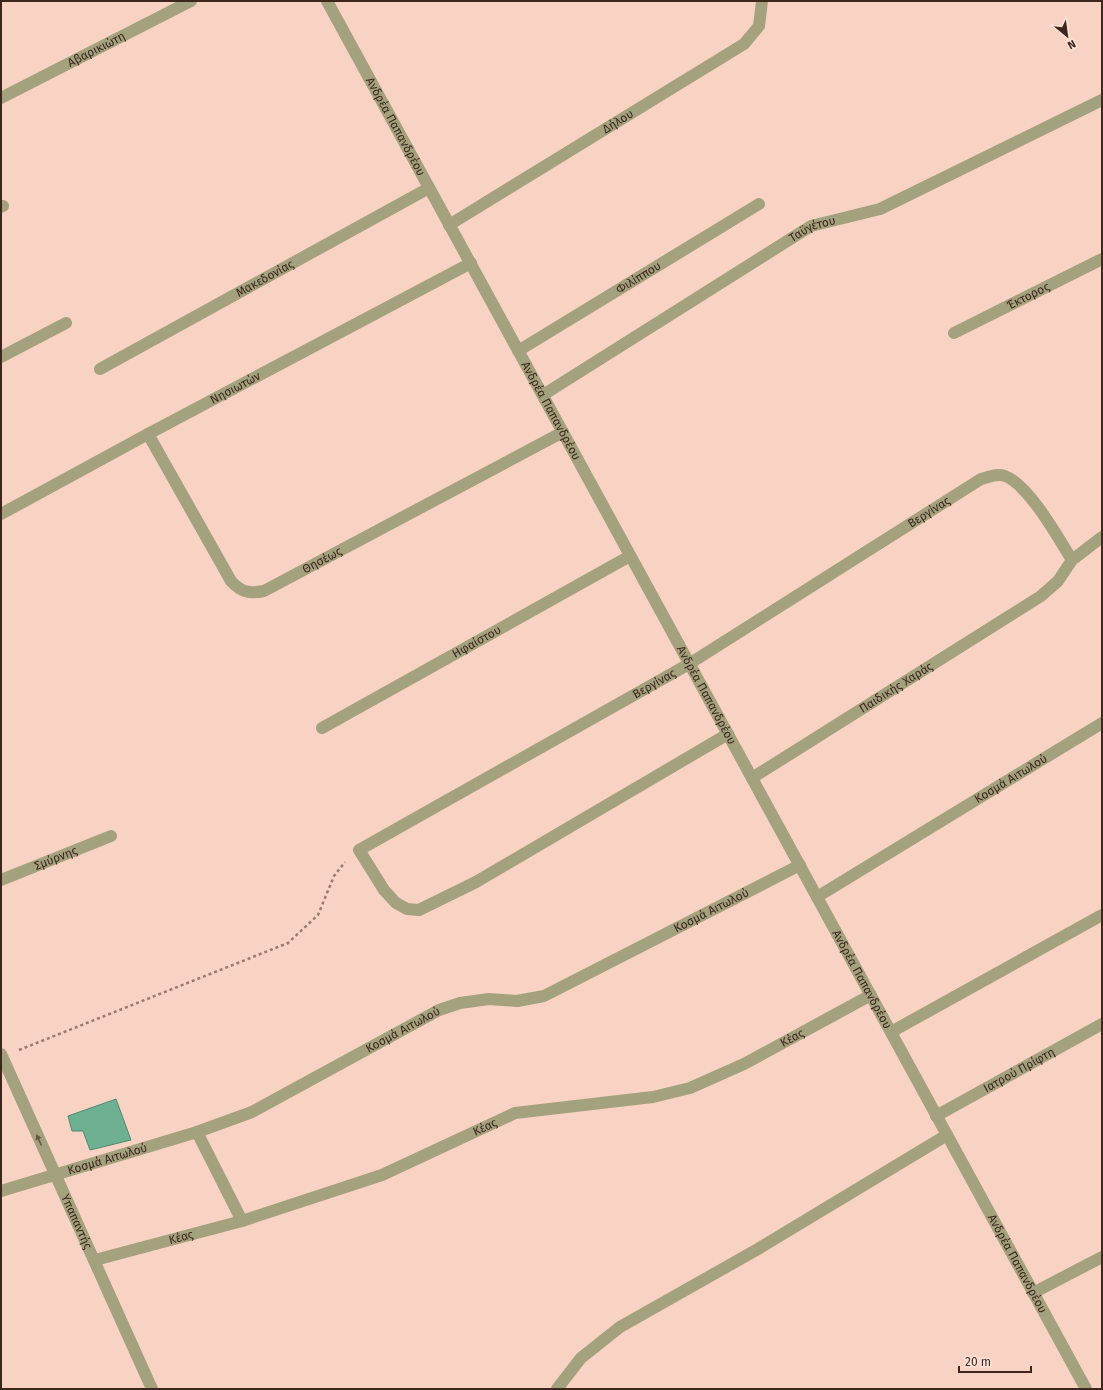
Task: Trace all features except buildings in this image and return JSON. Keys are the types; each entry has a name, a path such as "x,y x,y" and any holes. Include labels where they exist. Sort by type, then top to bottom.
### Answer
{"street":[{"name":"Αβαρικιώτη","path":"1,98 191,1"},
{"name":"Ανδρέα Παπανδρέου","path":"327,1 1086,1389"},
{"name":"Δήλου","path":"449,225 744,44 759,26 762,1"},
{"name":"Ταϋγέτου","path":"542,395 811,226 880,209 1102,100"},
{"name":"Μακεδονίας","path":"100,369 429,188"},
{"name":"Φιλίππου","path":"518,351 759,204"},
{"name":"Έκτορος","path":"954,333 1102,259"},
{"name":"Νησιωτών","path":"1,514 148,434 471,263"},
{"path":"1,357 66,323"},
{"name":"Θησέως","path":"148,434 231,581 245,592 254,593 264,591 563,432"},
{"name":"Βεργίνας","path":"359,850 689,664 982,479 993,475 1005,476 1014,482 1028,496 1051,526 1072,560"},
{"name":"Παιδικής Χαράς","path":"752,778 1041,596 1058,581 1072,560 1102,537"},
{"name":"Ηφαίστου","path":"322,728 630,556"},
{"name":"Κοσμά Αιτωλού","path":"817,897 1102,723"},
{"path":"359,850 384,890 396,903 407,909 419,910 476,882 728,734"},
{"name":"Σμύρνης","path":"1,880 111,836"},
{"name":"Κοσμά Αιτωλού","path":"1,1191 197,1132 252,1112 439,1010 460,1003 489,999 517,1001 544,996 800,865"},
{"path":"891,1032 1102,915"},
{"name":"Κέας","path":"94,1260 242,1221 382,1176 515,1114 532,1110 653,1097 690,1088 744,1064 871,995"},
{"name":"Ιατρού Πρίφτη","path":"936,1116 1102,1024"},
{"name":"Υπαπαντής","path":"2,1055 152,1389"},
{"path":"197,1132 242,1221"},
{"path":"557,1389 581,1358 620,1327 758,1249 947,1135"},
{"path":"1033,1293 1102,1257"}],"path":[{"path":"2,1055 288,943 318,915 334,876 344,863 359,850"}]}
